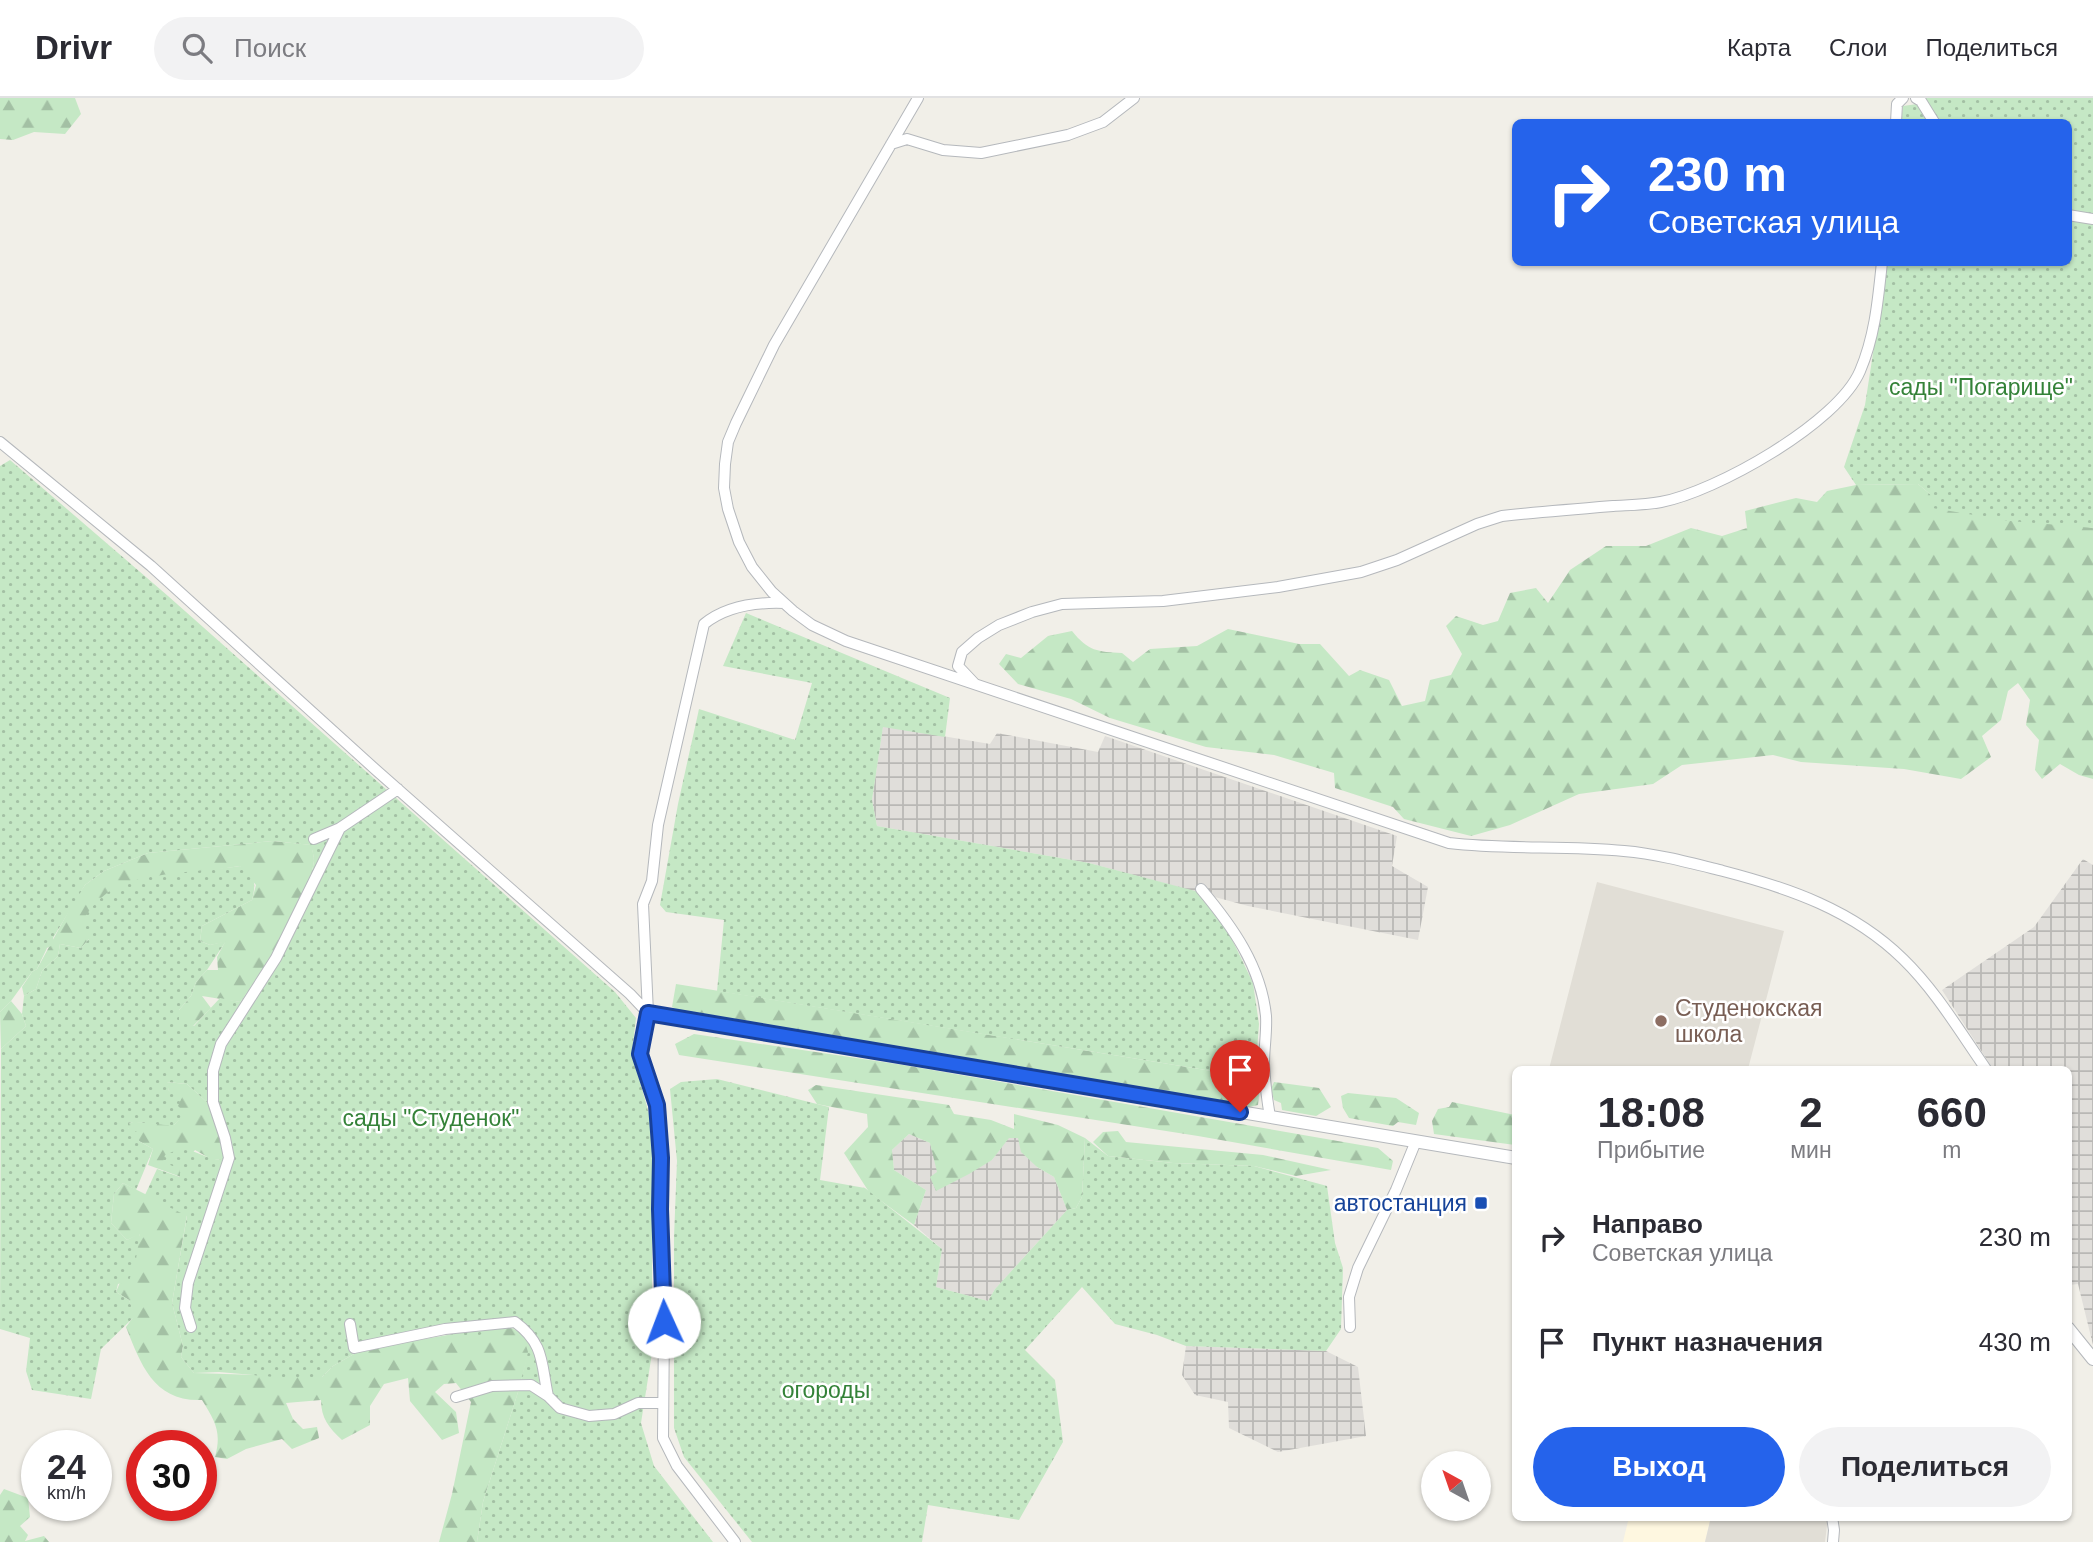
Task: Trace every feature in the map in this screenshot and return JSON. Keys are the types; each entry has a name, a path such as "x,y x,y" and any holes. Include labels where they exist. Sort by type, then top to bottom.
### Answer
{"street":[{"path":"918,98 774,345 729,442 724,488 739,542 752,567 784,603 812,625 846,641 1449,843 1485,847 1626,851 1688,862 1789,890 1856,922 1897,953 1928,988 1984,1066"},
{"path":"891,144 907,139 943,150 981,153 1068,135 1103,122 1135,98"},
{"path":"1896,119 1897,104 1903,98"},
{"path":"1916,98 1921,101 1932,119"},
{"path":"2072,216 2093,219"},
{"path":"977,686 958,666 962,652 999,625 1032,612 1062,604 1163,601 1278,587 1361,572 1502,516 1660,502 1686,495 1741,472 1789,441 1848,392 1860,372 1876,325 1882,266"},
{"path":"0,442 151,566 648,1013 1512,1157"},
{"path":"735,1542 707,1508 663,1438 661,1158 657,1105 640,1054 648,1013 643,904 652,881 658,825 704,624 715,615 736,608 760,603 784,603"},
{"path":"314,839 340,828 398,789"},
{"path":"191,1326 186,1308 188,1283 229,1158 213,1102 213,1071 221,1044 276,958 340,828"},
{"path":"1201,889 1222,914 1246,951 1258,978 1266,1016 1264,1064 1270,1117"},
{"path":"1350,1328 1349,1297 1358,1268 1396,1190 1416,1140"},
{"path":"349,1324 354,1348 445,1329 515,1322 528,1332 538,1346 548,1396"},
{"path":"2072,1333 2093,1359"},
{"path":"456,1396 492,1386 531,1385 560,1408 589,1416 614,1414 639,1403 662,1403"},
{"path":"1832,1521 1833,1542"}],"shaded area":[{"path":"883,726 990,744 997,733 1098,752 1105,736 1397,836 1392,866 1428,887 1418,940 1248,906 1089,863 877,826 872,800"},
{"path":"2083,859 2093,865 2093,1345 2078,1284 2072,1285 2072,1066 1991,1066 1942,990 2034,927"},
{"name":"Студенокская школа","path":"1597,882 1784,931 1749,1066 1550,1066"},
{"path":"909,1134 930,1143 938,1172 992,1160 1009,1137 1019,1138 1037,1167 1054,1177 1067,1210 995,1289 988,1301 936,1287 942,1249 914,1225 926,1190 894,1170 892,1150"},
{"path":"1186,1346 1326,1351 1358,1367 1366,1436 1278,1452 1229,1428 1228,1402 1195,1395 1182,1375"},
{"path":"1628,1521 1710,1521 1705,1542 1623,1542"},
{"path":"1710,1521 1828,1521 1825,1542 1705,1542"}],"green space":[{"path":"0,98 75,98 81,114 65,134 34,132 13,140 0,139"},
{"name":"сады \"Погарище\"","path":"1913,98 2093,98 2093,528 2010,521 1932,508 1930,494 1918,484 1856,485 1844,467 1865,405 1887,266 2072,266 2072,119 1901,119 1903,106 1917,104"},
{"name":"сады \"Студенок\"","path":"10,460 168,596 615,992 636,1018 632,1052 652,1125 652,1353 641,1423 654,1466 713,1542 477,1542 483,1502 528,1352 522,1333 506,1325 474,1337 446,1334 361,1350 333,1366 322,1377 194,1373 181,1357 183,1346 172,1303 187,1216 145,1195 157,1169 180,1177 180,1169 163,1162 165,1155 188,1150 222,1160 222,1146 210,1105 187,1084 167,1082 169,1091 183,1095 178,1106 186,1114 174,1125 128,1123 128,1128 137,1132 139,1141 153,1149 136,1190 123,1183 114,1194 111,1223 127,1240 140,1233 129,1281 118,1284 116,1292 129,1300 135,1316 101,1349 91,1399 32,1390 26,1371 30,1338 0,1329 1,1049 26,1026 22,1014 24,996 36,989 42,971 58,956 60,944 81,948 89,939 83,920 96,903 113,889 139,879 240,866 249,872 254,880 252,900 202,926 200,941 210,945 226,941 179,1010 179,1020 194,1026 220,998 240,1002 272,954 294,913 311,875 314,861 311,845 273,841 148,853 104,871 85,885 53,938 55,944 47,948 37,969 0,1012 0,466"},
{"path":"1918,484 1930,494 2093,528 2093,779 2079,775 2060,764 2042,779 2035,770 2039,740 2026,725 2030,700 2018,683 2008,691 2001,720 1982,736 1991,757 1961,779 1904,769 1801,762 1773,755 1682,765 1653,784 1579,794 1510,825 1471,836 1404,819 1393,807 1335,788 1334,773 1274,755 1206,747 1110,718 1071,699 1018,684 999,664 1006,654 1021,658 1048,636 1072,631 1089,646 1100,651 1122,653 1133,662 1150,649 1197,646 1228,629 1299,644 1320,644 1349,676 1360,670 1389,680 1402,706 1425,701 1430,680 1451,675 1462,654 1446,626 1456,616 1483,625 1498,621 1510,593 1536,588 1548,603 1570,570 1606,546 1646,546 1691,528 1722,536 1747,528 1745,511 1796,498 1817,502 1827,491 1856,485"},
{"path":"746,613 950,698 945,737 883,727 872,800 877,826 1089,863 1199,892 1230,935 1253,983 1259,1024 1255,1078 717,991 724,920 666,912 660,905 699,709 795,740 812,683 723,666"},
{"path":"273,841 312,845 314,861 311,875 294,913 272,954 240,1002 202,996 211,1008 193,1026 179,1021 179,1010 191,996 196,982 207,970 218,970 217,957 225,942 210,945 200,941 202,926 252,900 256,885 240,866 200,872 89,939 81,948 60,944 58,956 42,971 36,989 24,996 22,987 37,969 73,903 85,885 104,871 148,853"},
{"path":"676,984 1255,1078 1260,1085 1258,1105 1249,1107 682,1012 672,1007"},
{"path":"11,1001 22,1014 26,1026 1,1049 0,1012"},
{"path":"694,1034 903,1065 1378,1148 1393,1161 1391,1170 1198,1136 679,1055 675,1044"},
{"name":"огороды","path":"717,1079 829,1107 820,1180 865,1188 942,1249 936,1287 988,1301 995,1289 1067,1210 1076,1208 1082,1197 1085,1138 1108,1156 1173,1163 1254,1166 1327,1186 1335,1243 1343,1268 1341,1329 1326,1351 1186,1346 1115,1324 1082,1287 1025,1350 1055,1380 1063,1442 1019,1520 928,1505 922,1542 752,1542 684,1457 674,1428 674,1237 677,1161 670,1089 681,1082"},
{"path":"166,1082 187,1084 210,1105 222,1146 222,1160 211,1159 195,1150 180,1169 181,1177 148,1165 153,1149 139,1141 128,1128 128,1123 132,1122 174,1125 179,1120"},
{"path":"1274,1082 1319,1088 1331,1107 1316,1116 1282,1110 1281,1103 1274,1100 1271,1089"},
{"path":"816,1085 949,1105 954,1114 991,1120 1014,1129 1014,1114 1058,1125 1085,1138 1082,1197 1076,1208 1067,1210 1054,1177 1037,1167 1021,1152 1018,1138 1009,1138 992,1160 936,1191 930,1177 937,1172 930,1143 909,1134 892,1150 894,1170 926,1190 914,1225 869,1192 844,1153 868,1127 867,1114 817,1104 808,1090"},
{"path":"1348,1093 1396,1098 1419,1113 1416,1125 1398,1122 1393,1126 1349,1118 1343,1108 1341,1096"},
{"path":"1452,1102 1512,1114 1512,1145 1434,1134 1432,1121 1438,1109 1449,1107"},
{"path":"1118,1131 1126,1142 1263,1155 1331,1170 1296,1176 1254,1166 1173,1163 1108,1156 1093,1142 1103,1132"},
{"path":"123,1183 187,1215 172,1303 183,1346 181,1357 194,1373 322,1377 333,1366 361,1350 505,1325 522,1333 529,1351 483,1502 477,1542 439,1542 471,1402 456,1383 444,1384 435,1392 456,1412 459,1433 442,1440 410,1401 408,1378 384,1384 370,1406 370,1425 342,1440 327,1422 322,1412 321,1400 286,1403 293,1419 303,1429 317,1427 319,1438 292,1449 282,1439 246,1449 227,1459 217,1457 217,1430 202,1400 172,1395 161,1388 137,1355 126,1327 134,1316 129,1300 116,1292 140,1234 127,1240 111,1223 114,1194"},
{"path":"4,1489 21,1495 21,1521 26,1521 20,1526 28,1535 25,1541 44,1536 49,1542 0,1542 0,1495"}],"place":[{"name":"Студенокская школа","path":"1661,1021"},
{"name":"автостанция","path":"1481,1203"}],"route":[{"path":"664,1322 661,1158 657,1105 640,1054 648,1013 1240,1112"}]}
